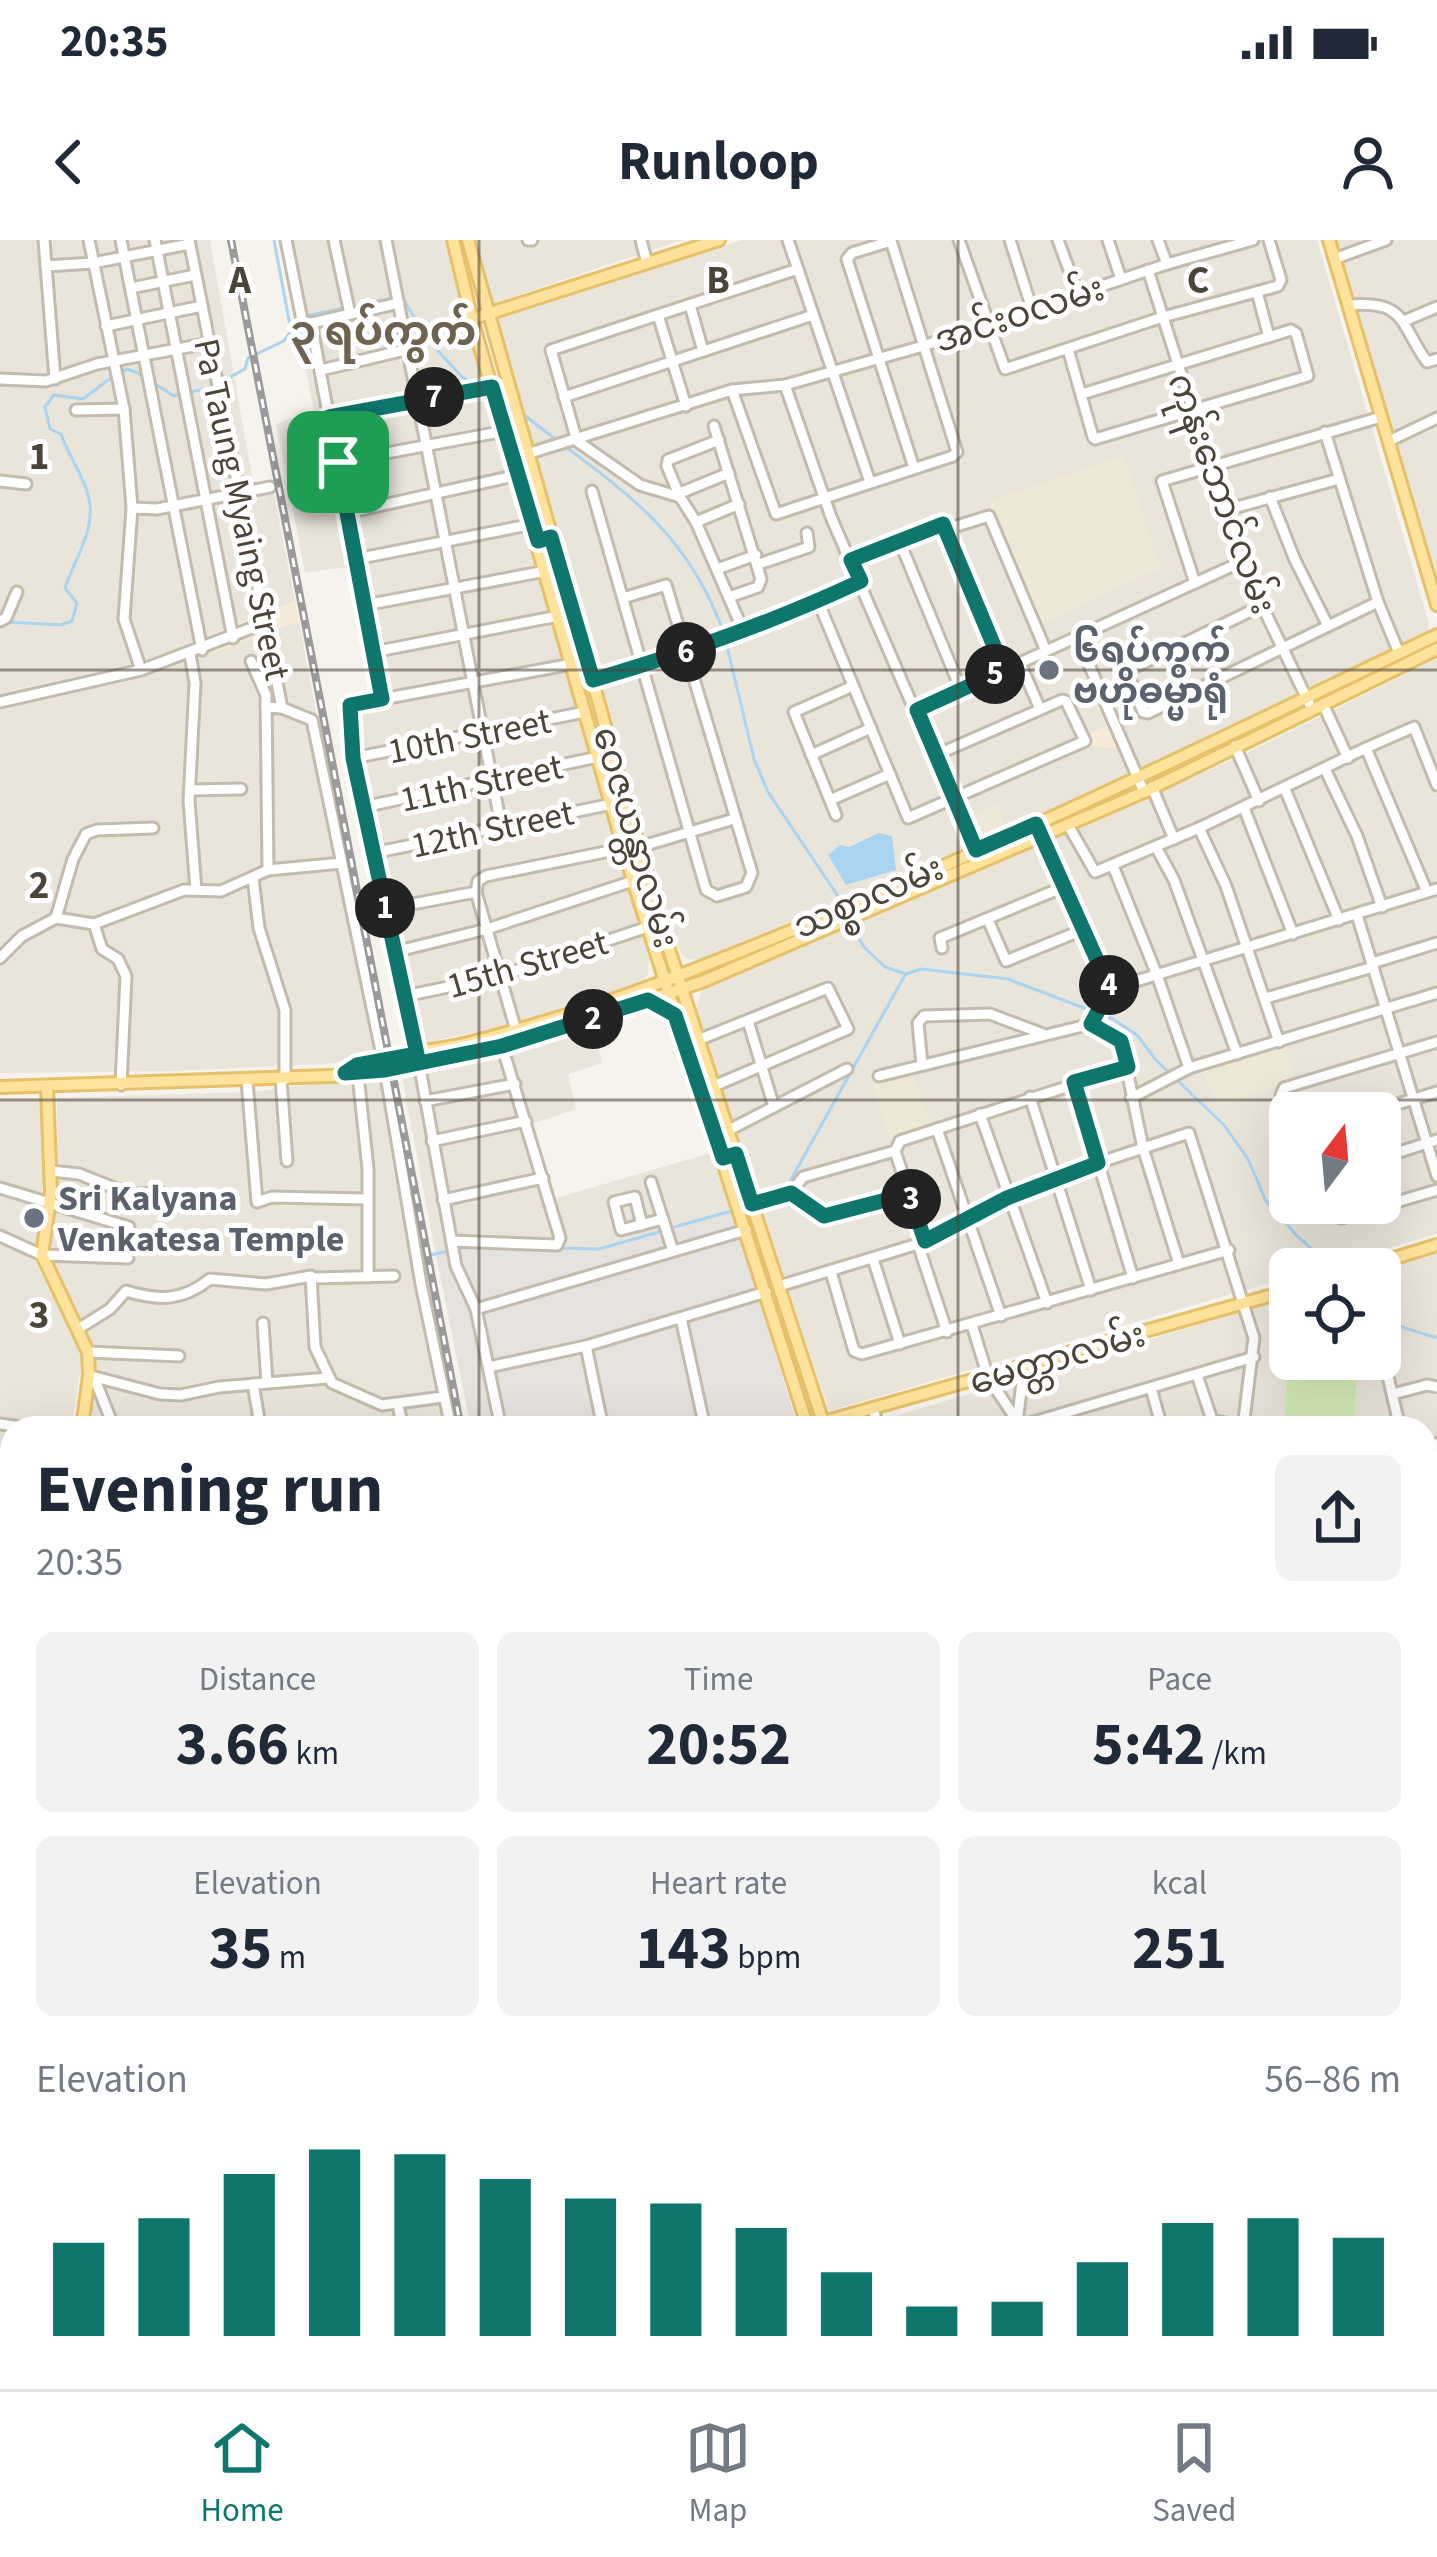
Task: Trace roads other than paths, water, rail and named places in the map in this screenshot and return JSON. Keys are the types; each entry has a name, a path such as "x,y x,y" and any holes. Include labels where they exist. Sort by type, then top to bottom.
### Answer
{"main road":[{"name":"ဝေဇယန္တာလမ်း","path":"453,240 633,881 672,978 730,1156 746,1230 805,1416"},
{"name":"ဝေဇယန္တာလမ်း","path":"468,240 639,847 654,933"},
{"path":"472,319 719,240"},
{"path":"1329,240 1437,605"},
{"path":"538,541 551,537"},
{"name":"သစ္စာလမ်း","path":"646,994 676,992 704,981 1235,746 1437,635"},
{"name":"သစ္စာလမ်း","path":"1039,830 1068,825 1314,704 1437,650"},
{"path":"591,735 607,731"},
{"name":"သစ္စာလမ်း","path":"418,1059 518,1035 646,994 702,965 978,856"},
{"path":"654,933 683,962 702,965"},
{"path":"654,933 654,969 646,994 687,1026"},
{"path":"687,1026 692,994 704,981"},
{"name":"ဝေဇယန္တာလမ်း","path":"687,1026 698,1040 714,1086 729,1130 730,1156 752,1204 821,1416"},
{"name":"သစ္စာလမ်း","path":"0,1088 351,1074 357,1065 502,1046 518,1035"},
{"path":"46,1087 52,1171 41,1255 88,1352 92,1376 84,1416"},
{"path":"1401,1256 1437,1245"},
{"name":"မေတ္တာလမ်း","path":"852,1416 1269,1296"}],"street":[{"path":"44,240 55,379"},
{"path":"89,240 124,409 132,508 124,619 141,670"},
{"path":"122,240 202,650"},
{"path":"286,240 303,325 399,303"},
{"path":"334,240 350,314"},
{"path":"386,240 501,825"},
{"path":"641,240 647,263"},
{"path":"788,240 869,482"},
{"path":"959,240 1005,369 1280,284 1269,240"},
{"path":"1010,240 1033,309"},
{"path":"1058,240 1078,294"},
{"path":"1108,240 1121,280"},
{"path":"1158,240 1167,264"},
{"name":"အင်းဝလမ်း","path":"527,454 732,390 785,385 923,346 1253,240"},
{"path":"1334,259 1386,240"},
{"path":"46,266 93,263 157,245 189,242"},
{"name":"Pa Taung Myaing Street","path":"189,242 282,708"},
{"path":"732,390 776,514 914,468 957,452 891,242 849,255 914,468"},
{"path":"157,245 233,638"},
{"path":"729,473 680,495 640,485 577,441 551,350 798,269"},
{"name":"ကုန်းဘောင်လမ်း","path":"1148,270 1240,562 1281,648 1348,758"},
{"path":"130,288 195,275"},
{"path":"1257,292 1269,337"},
{"path":"690,305 703,351"},
{"path":"1348,305 1388,306 1404,321 1426,362 1437,359"},
{"path":"106,326 202,306"},
{"path":"1404,321 1437,307"},
{"path":"658,315 686,406"},
{"path":"564,397 813,315"},
{"path":"311,323 382,699"},
{"path":"1068,349 1095,439 1308,376 1294,331 1082,394"},
{"path":"0,379 55,379 112,362 209,344"},
{"path":"321,370 409,349"},
{"path":"785,385 825,497 978,856"},
{"path":"329,417 492,387"},
{"path":"76,410 124,409"},
{"path":"1195,583 1161,484 1165,479 1382,417"},
{"path":"1389,441 1437,418"},
{"path":"714,427 761,579 758,587 729,597"},
{"path":"338,462 505,431"},
{"path":"1325,432 1378,602 1400,653"},
{"path":"719,440 668,460 667,466 743,630"},
{"path":"347,513 518,475"},
{"path":"1222,512 1339,479"},
{"path":"0,481 26,484"},
{"path":"132,508 270,487"},
{"path":"592,491 706,890 712,896 746,887 752,879 665,584 623,598"},
{"path":"1270,497 1328,626"},
{"path":"696,521 739,504"},
{"path":"947,529 985,516 993,520 1046,651"},
{"path":"356,559 532,524"},
{"path":"851,560 943,524 1004,670"},
{"path":"717,569 809,547 807,532"},
{"path":"899,540 961,690"},
{"path":"917,710 1240,562"},
{"path":"364,605 546,571"},
{"path":"593,680 686,652 861,581"},
{"path":"0,621 6,618 17,592"},
{"path":"818,601 908,818 1085,741 1066,701 936,755"},
{"path":"1261,606 1127,670 1142,712 1378,602"},
{"path":"373,652 558,616"},
{"path":"0,701 141,670 265,623"},
{"path":"1077,637 1174,839"},
{"path":"190,654 195,683 190,790 196,890"},
{"path":"251,661 263,686 266,707 268,870"},
{"path":"1021,663 1040,709"},
{"path":"499,1416 476,1309 456,1267 418,1059 353,758 350,705 572,664"},
{"path":"836,815 794,712 853,686"},
{"path":"266,707 312,720 384,1065 448,1416"},
{"name":"10th Street","path":"353,758 584,712"},
{"path":"1068,825 1091,870 1112,866 1414,727 1437,785"},
{"path":"812,755 871,728"},
{"path":"1235,746 1259,801"},
{"path":"1110,989 1432,891 1366,748"},
{"name":"11th Street","path":"363,807 598,757"},
{"path":"1325,769 1357,836 1382,907"},
{"path":"830,800 890,775"},
{"path":"1285,788 1339,920"},
{"path":"190,790 241,790"},
{"name":"12th Street","path":"373,853 612,804"},
{"path":"1244,808 1293,934"},
{"path":"639,847 734,819"},
{"path":"56,917 73,859 86,834 153,828"},
{"path":"1199,828 1226,886 1279,1042"},
{"path":"879,1076 1094,1021 1110,989 1039,830"},
{"path":"1156,847 1174,880 1237,1054"},
{"path":"518,1035 476,892 478,881 625,848"},
{"path":"0,958 22,936 56,917 94,924 184,890 221,891 268,870 342,863"},
{"path":"1112,866 1157,975 1185,1070"},
{"path":"253,878 259,928 285,1010 287,1161"},
{"path":"394,952 487,929 633,881"},
{"path":"942,948 940,938 1066,886"},
{"path":"386,909 476,892"},
{"path":"1357,915 1414,1100 1432,1142 1437,1176"},
{"path":"988,920 1006,961 1085,928"},
{"path":"94,924 102,950 118,959 126,976 121,1084"},
{"name":"15th Street","path":"405,996 500,976 654,933"},
{"path":"1266,998 1437,943"},
{"path":"698,1040 828,988 848,1029 714,1086"},
{"path":"1131,1098 1185,1070 1437,993"},
{"path":"922,1065 918,1023 924,1016 990,1014 1044,1034"},
{"path":"748,1021 774,1107"},
{"path":"1094,1021 1121,1041 1143,1148 1179,1264"},
{"path":"1281,1092 1437,1042"},
{"path":"452,1241 557,1245 559,1227 502,1046"},
{"path":"752,1204 791,1193 803,1177 895,1150 900,1141 1128,1067"},
{"path":"729,1130 847,1069"},
{"path":"351,1074 368,1169 368,1277"},
{"path":"247,1081 257,1202 272,1197 365,1198"},
{"path":"1074,1082 1133,1278"},
{"path":"425,1101 514,1084"},
{"path":"1401,1104 1437,1092"},
{"path":"1030,1097 1091,1290"},
{"path":"980,1114 1047,1303"},
{"path":"432,1141 526,1121"},
{"path":"937,1129 1001,1316"},
{"path":"779,1286 921,1243 1055,1177 1189,1132 1246,1303 1254,1357 1246,1416"},
{"path":"1401,1152 1432,1142"},
{"path":"895,1150 947,1332"},
{"path":"52,1171 80,1174 132,1195 159,1192 198,1207"},
{"path":"443,1200 543,1178"},
{"path":"651,1182 673,1251"},
{"path":"0,1188 129,1227"},
{"path":"1401,1200 1437,1190"},
{"path":"791,1193 824,1216 909,1194"},
{"path":"642,1225 663,1219"},
{"path":"476,1309 746,1230"},
{"path":"0,1236 41,1255 128,1258"},
{"path":"831,1272 857,1354 1229,1250"},
{"path":"873,1259 900,1344"},
{"path":"78,1329 110,1309 126,1291 173,1298 209,1279 266,1284 394,1276"},
{"path":"314,1278 315,1347 328,1378 342,1390 374,1402 398,1405 443,1397"},
{"path":"489,1366 586,1346 766,1292"},
{"path":"681,1318 702,1416"},
{"path":"263,1323 267,1383"},
{"path":"972,1325 988,1377 1010,1416"},
{"path":"586,1346 601,1416"},
{"path":"88,1352 179,1356"},
{"path":"1052,1416 1254,1357"},
{"path":"1017,1416 1024,1366"},
{"path":"1197,1375 1211,1416"},
{"path":"92,1376 181,1395 328,1378"},
{"path":"92,1376 109,1416"},
{"path":"1390,1380 1398,1416"},
{"path":"253,1384 257,1416"},
{"path":"1394,1394 1437,1387"},
{"path":"1151,1388 1159,1416"},
{"path":"398,1405 400,1416"},
{"path":"873,1409 875,1416"}],"water":[{"path":"879,833 892,836 896,870 846,885 828,855 840,845 849,847"}],"waterway":[{"path":"190,392 209,388 245,369 248,358 284,341 291,331 274,240"},
{"path":"402,297 428,340 462,377 477,386"},
{"path":"306,316 393,298"},
{"path":"121,373 127,369 145,376"},
{"path":"8,622 61,625 72,621 77,603 65,588 87,531 90,507 61,434 50,429 45,407 54,395 83,399 112,377"},
{"path":"152,382 174,396 181,394"},
{"path":"523,414 614,484 666,533 688,561 724,633"},
{"path":"726,642 754,759 768,792 840,899"},
{"path":"851,925 864,947 885,967 906,974 921,969 1008,979 1113,1019 1137,1035 1156,1060 1224,1125 1248,1159 1266,1201 1311,1248"},
{"path":"784,1192 905,975"},
{"path":"671,1228 731,1211"},
{"path":"560,1248 599,1249 662,1231"},
{"path":"458,1248 503,1247"},
{"path":"421,1257 449,1251"},
{"path":"1401,1327 1437,1338"}],"railway":[{"path":"231,240 459,1416"}],"place":[{"name":"၆ရပ်ကွက် ဗဟိုဓမ္မာရုံ","path":"1049,670"},
{"name":"Sri Kalyana Venkatesa Temple","path":"34,1218"}],"district":[{"name":"၃ ရပ်ကွက်","path":"383,330"}]}
